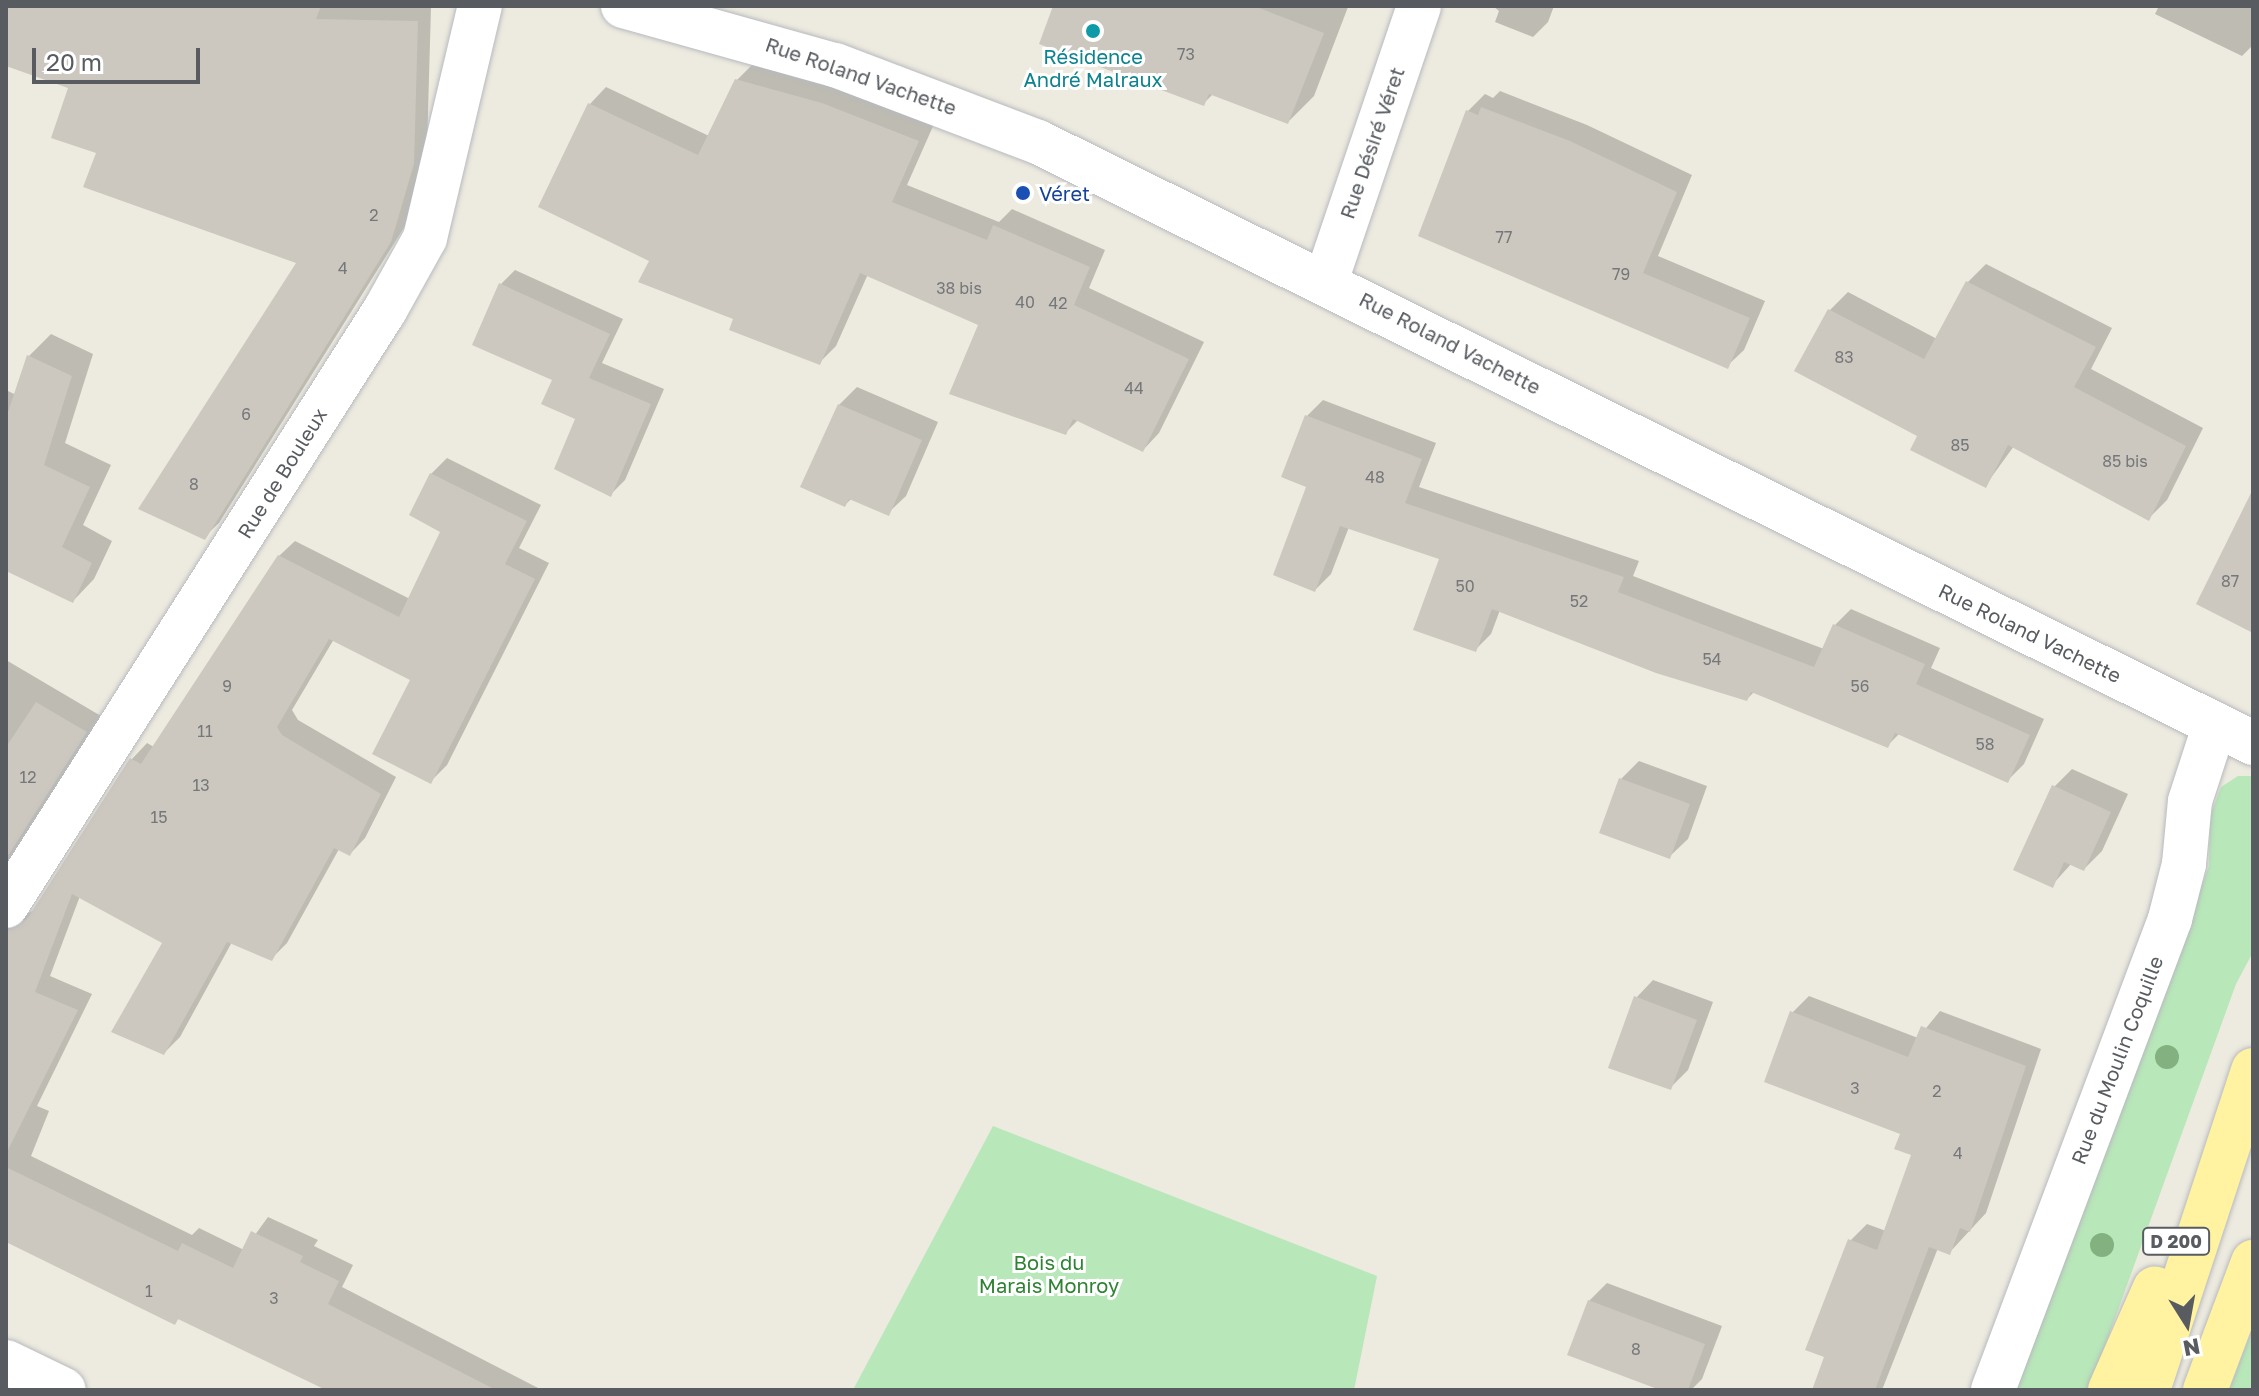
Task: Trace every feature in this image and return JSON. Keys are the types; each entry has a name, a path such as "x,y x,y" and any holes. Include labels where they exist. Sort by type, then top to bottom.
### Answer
{"main road":[{"name":"D 200","path":"2110,1390 2249,1082"},
{"name":"D 200","path":"2148,1390 2249,1082"},
{"path":"2205,1390 2253,1262"}],"street":[{"name":"Rue de Bouleux","path":"6,906 385,310 425,238 480,6"},
{"name":"Rue Roland Vachette","path":"623,6 823,61 996,124 1326,281 2253,743"},
{"name":"Rue Désiré Véret","path":"1326,281 1419,6"},
{"name":"Rue du Moulin Coquille","path":"1993,1390 2170,919 2184,864 2190,801 2215,724"},
{"path":"6,1362 64,1390"}],"green space":[{"path":"2238,776 2253,776 2253,952 2236,984 2089,1390 2015,1390 2209,866 2210,816 2221,787"},
{"name":"Bois du Marais Monroy","path":"993,1126 1377,1276 1354,1390 853,1390"},
{"path":"2253,1327 2253,1390 2229,1390"}],"building":[{"path":"6,6 321,6 316,19 418,21 414,164 391,242 205,540 138,509 296,263 83,187 96,153 51,138 68,88 6,66"},
{"path":"1053,6 1254,6 1324,33 1288,124 1209,94 1204,106 1039,44"},
{"path":"735,79 822,103 919,141 892,202 987,240 993,225 1090,267 1074,305 1189,359 1143,452 1073,419 1066,435 949,394 978,325 860,273 820,365 729,330 733,319 638,282 649,261 538,207 588,103 698,155"},
{"path":"1481,107 1570,141 1677,192 1643,273 1750,318 1728,369 1418,236 1466,110 1478,115"},
{"path":"1966,281 2096,347 2074,387 2186,446 2149,521 2008,445 1986,488 1910,450 1917,436 1794,371 1828,309 1924,359"},
{"path":"499,283 610,334 589,378 651,404 611,497 554,469 575,419 541,404 552,380 472,345"},
{"path":"27,355 72,376 44,465 90,487 62,547 92,563 73,603 6,571 6,418"},
{"path":"838,404 922,440 889,516 849,499 845,507 800,487"},
{"path":"1305,415 1422,459 1405,503 1624,577 1618,592 1814,667 1833,624 1925,664 1916,684 2030,735 2008,783 1895,733 1888,748 1751,692 1747,701 1656,673 1492,609 1476,652 1413,630 1439,559 1340,526 1315,592 1273,575 1306,487 1281,477"},
{"path":"430,473 527,521 505,564 535,579 431,784 372,754 410,680 329,639 277,727 282,735 381,794 350,856 334,848 272,961 227,942 164,1055 111,1032 162,943 72,894 35,992 78,1010 6,1154 6,931 27,919 130,758 141,764 278,555 399,617 440,532 409,515"},
{"path":"2253,489 2253,633 2196,604"},
{"path":"36,702 87,732 6,859 6,747"},
{"path":"1619,778 1690,804 1670,859 1599,833"},
{"path":"2052,785 2111,812 2084,871 2064,862 2053,888 2013,870"},
{"path":"1634,996 1697,1020 1671,1090 1608,1068"},
{"path":"1790,1011 1908,1057 1921,1026 2026,1066 1970,1232 1960,1228 1950,1255 1929,1247 1875,1390 1812,1390 1824,1357 1805,1350 1848,1239 1877,1250 1911,1155 1894,1149 1900,1134 1764,1082"},
{"path":"6,1167 178,1251 182,1243 233,1268 251,1231 303,1256 300,1262 339,1281 328,1304 496,1390 326,1390 178,1319 175,1325 6,1242"},
{"path":"1588,1300 1705,1344 1688,1390 1660,1390 1567,1355"}],"place":[{"name":"Résidence André Malraux","path":"1093,31"},
{"name":"Véret","path":"1023,193"}]}
